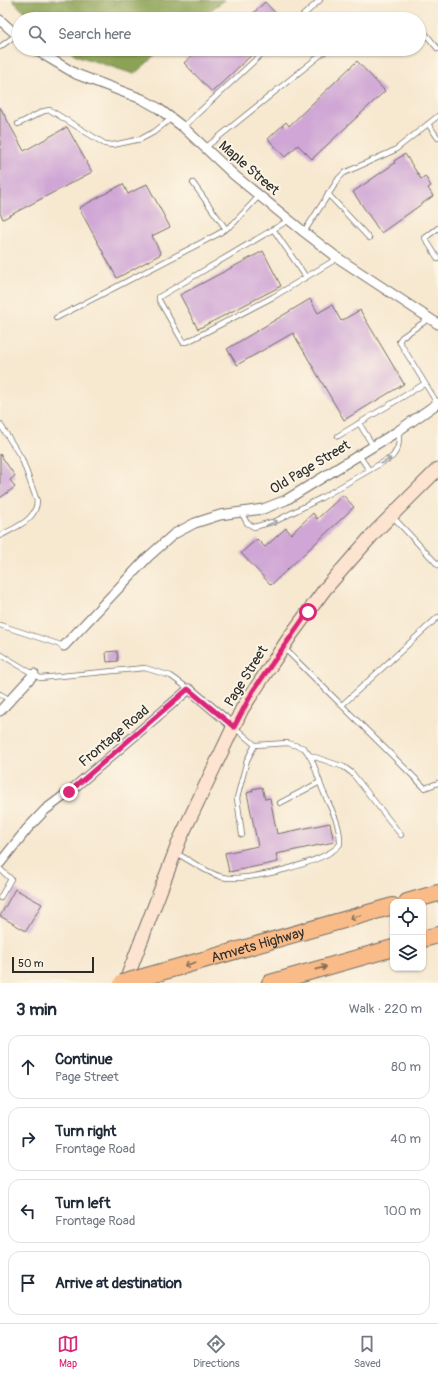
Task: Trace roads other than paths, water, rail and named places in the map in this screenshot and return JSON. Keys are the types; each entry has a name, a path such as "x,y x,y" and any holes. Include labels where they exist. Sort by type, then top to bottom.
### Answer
{"highway":[{"path":"417,899 438,893"},
{"name":"Amvets Highway","path":"124,983 390,907"},
{"path":"426,938 438,935"},
{"path":"270,983 390,949"}],"main road":[{"name":"Page Street","path":"124,983 175,853 242,709 283,646 325,589 353,556 438,469"}],"street":[{"path":"0,20 12,31"},
{"name":"Maple Street","path":"46,56 76,74 142,99 172,118 259,196 304,232 338,258 438,324"},
{"name":"Old Page Street","path":"64,646 148,557 174,534 208,519 275,505 398,431 437,403"},
{"path":"0,711 34,674"},
{"path":"188,689 234,727"},
{"name":"Frontage Road","path":"0,863 27,829 45,810 87,777 188,689"}],"lane":[{"path":"307,12 320,0"},
{"path":"426,34 438,49"},
{"path":"0,47 12,40"},
{"path":"183,127 259,56"},
{"path":"205,148 319,56"},
{"path":"18,124 44,111 50,110 100,142 113,145 148,136 172,118"},
{"path":"304,232 328,194 344,173 395,150 438,116"},
{"path":"428,124 438,138"},
{"path":"193,183 226,229"},
{"path":"328,194 369,238"},
{"path":"56,318 226,229 259,196"},
{"path":"289,220 158,297 183,342 187,342 273,297 338,258"},
{"path":"438,228 425,238 438,259"},
{"path":"273,229 306,277"},
{"path":"430,318 402,337 399,341 437,403"},
{"path":"338,436 424,384"},
{"path":"359,423 373,446"},
{"path":"0,424 22,459 37,501 37,508 31,518 0,536"},
{"path":"241,512 247,523 254,527 268,525 322,498 392,457 398,450 400,440 398,431"},
{"path":"359,455 369,470"},
{"path":"392,515 438,566"},
{"path":"342,706 438,617"},
{"path":"0,625 64,646"},
{"path":"283,646 426,788 438,783"},
{"path":"0,654 40,678 145,668 171,676 188,689"},
{"path":"0,694 10,700"},
{"path":"175,853 221,877 235,879 308,863 337,848 340,844 334,813 310,755 304,748 294,744 255,745 234,727"},
{"path":"242,835 237,798 247,760 255,745"},
{"path":"310,755 344,767 352,773 401,835"},
{"path":"280,803 320,782"},
{"path":"0,869 11,879 0,898"}]}
